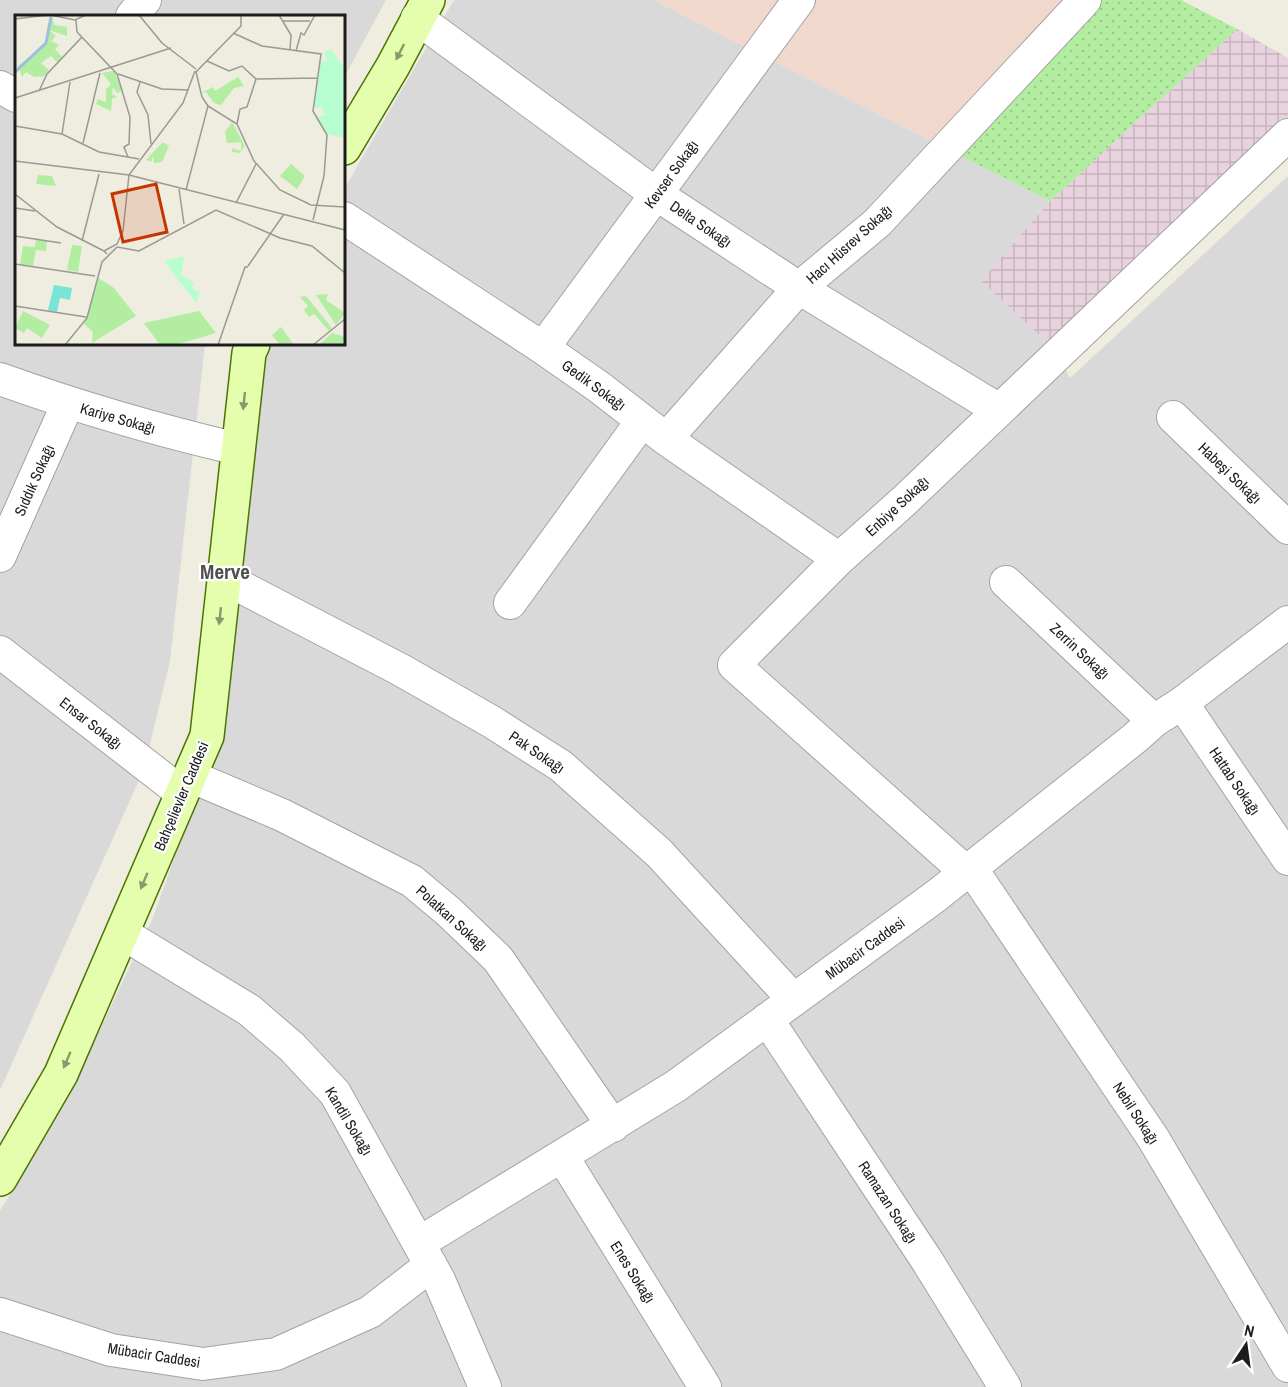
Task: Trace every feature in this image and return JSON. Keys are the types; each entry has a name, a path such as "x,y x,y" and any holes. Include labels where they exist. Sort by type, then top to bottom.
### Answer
{"main road":[{"path":"345,146 393,66 423,9"},
{"name":"Bahçelievler Caddesi","path":"0,1179 61,1074 207,736 249,353 253,345"}],"street":[{"path":"133,15 145,0"},
{"name":"Kevser Sokağı","path":"543,348 799,0"},
{"name":"Hacı Hüsrev Sokağı","path":"510,603 654,430 799,288 877,223 1084,0"},
{"name":"Delta Sokağı","path":"423,9 656,194 799,288 999,410"},
{"path":"0,87 15,95"},
{"name":"Enbiye Sokağı","path":"969,870 734,665 839,559 1288,135"},
{"name":"Gedik Sokağı","path":"345,219 543,348 599,387 654,430 839,559"},
{"name":"Kariye Sokağı","path":"0,379 68,403 170,433 238,448"},
{"name":"Sıddık Sokağı","path":"0,556 68,403"},
{"name":"Habeşi Sokağı","path":"1173,417 1288,528"},
{"name":"Pak Sokağı","path":"224,578 401,670 492,722 561,766 659,853 794,1000"},
{"name":"Zerrin Sokağı","path":"1006,582 1154,721"},
{"name":"Mübacir Caddesi","path":"0,1314 111,1350 203,1364 276,1354 370,1312 425,1254 562,1156 676,1086 794,1000 969,870 1154,721 1182,703 1288,622"},
{"name":"Ensar Sokağı","path":"0,652 186,784"},
{"name":"Hattab Sokağı","path":"1182,703 1288,859"},
{"name":"Polatkan Sokağı","path":"186,784 282,815 412,881 498,959 613,1126"},
{"name":"Nebil Sokağı","path":"969,870 1153,1138 1288,1366"},
{"name":"Kandil Sokağı","path":"122,933 249,1010 299,1055 335,1093 425,1254 485,1387"},
{"name":"Ramazan Sokağı","path":"767,1019 926,1259 1005,1387"},
{"name":"Enes Sokağı","path":"562,1156 705,1387"}],"shaded area":[{"path":"0,0 386,0 345,76 345,15 15,15 15,345 205,345 170,661 144,769 0,1090"},
{"path":"454,0 653,0 1050,201 981,281 1055,350 1070,378 1288,176 1288,1387 0,1387 0,1211 67,1099 152,920 216,742 260,373 269,345 345,345 345,187"},
{"path":"653,0 1075,0 951,151"},
{"path":"1237,29 1288,58 1288,133 1055,350 981,281 1050,201"}],"green space":[{"path":"1075,0 1181,0 1237,29 1050,201 951,151"}],"district":[{"name":"Merve","path":"225,571"}]}
